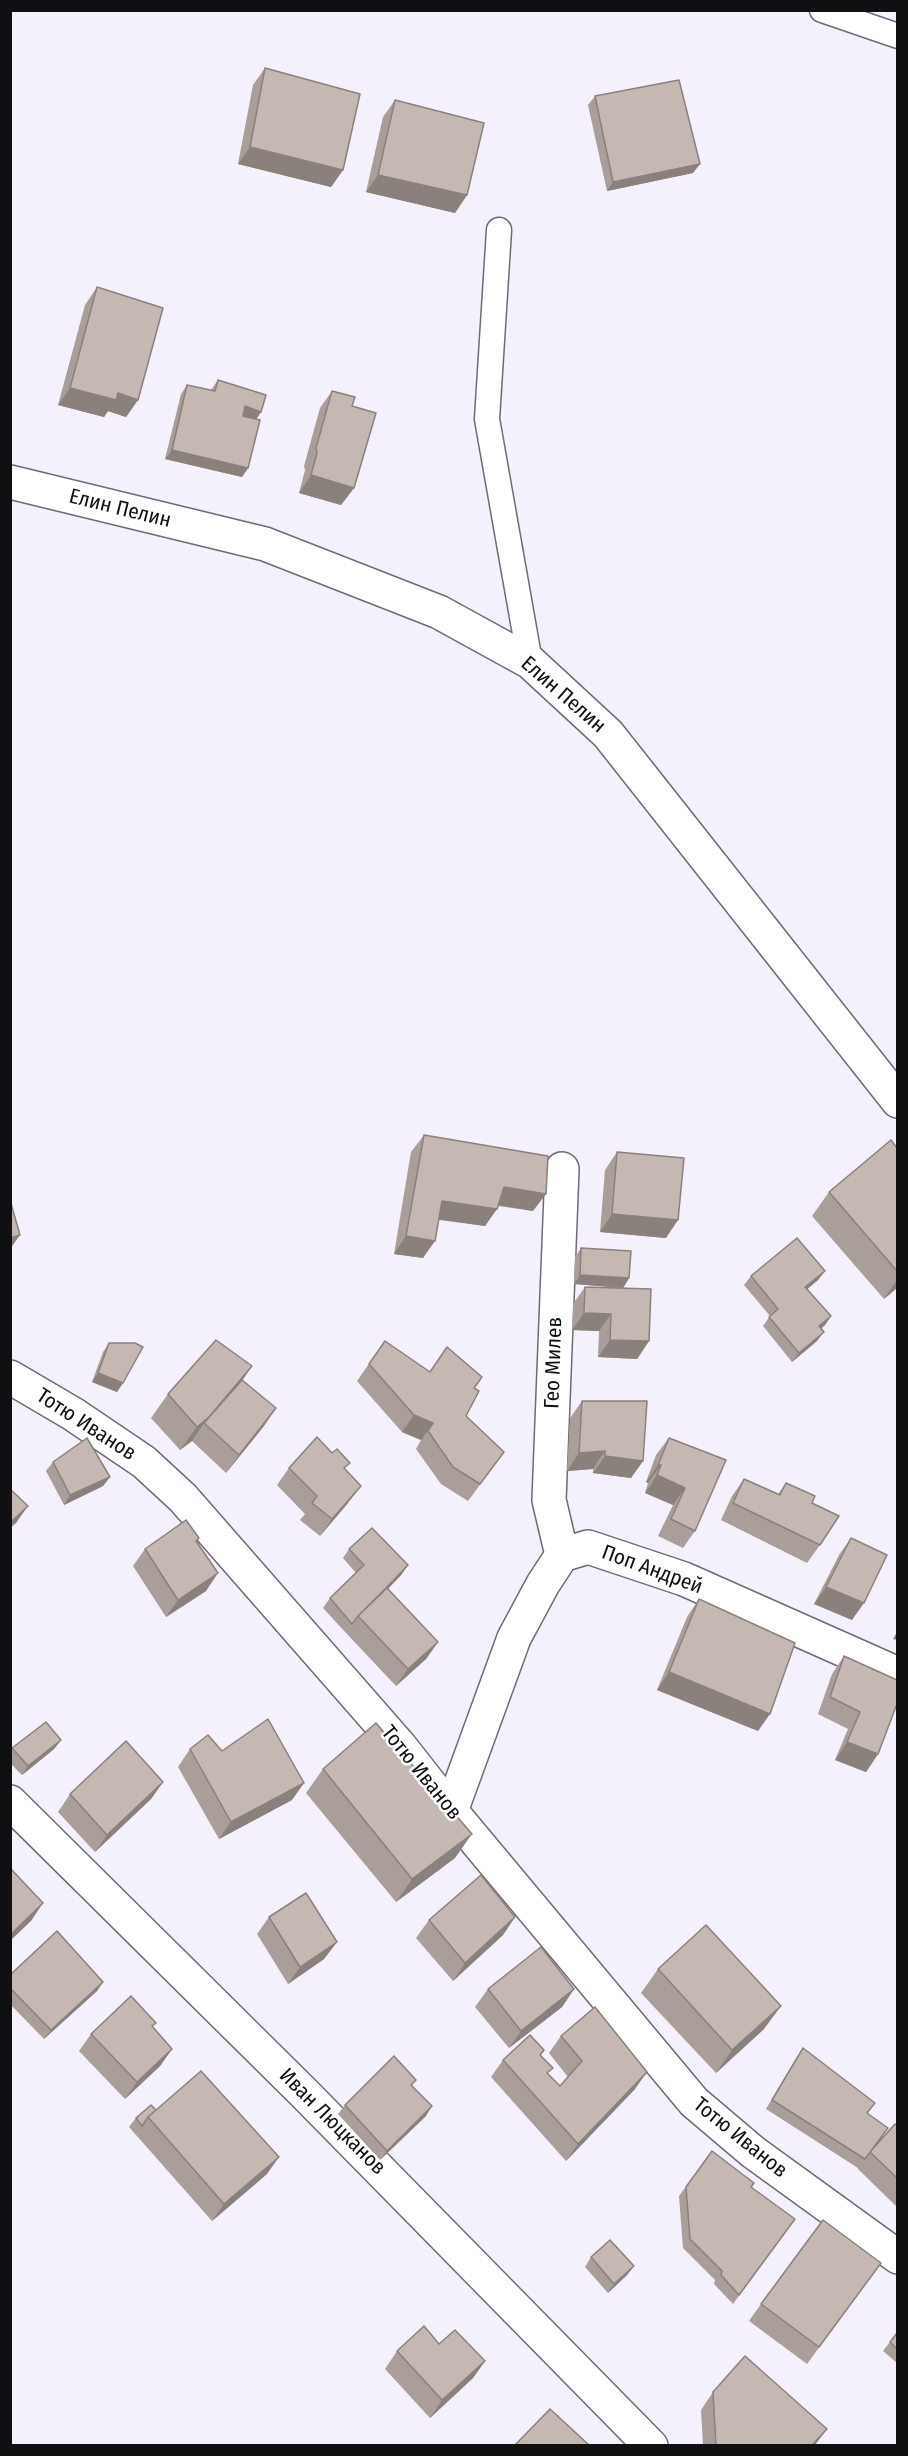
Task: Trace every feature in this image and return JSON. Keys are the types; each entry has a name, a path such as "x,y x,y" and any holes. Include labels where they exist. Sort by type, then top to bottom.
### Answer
{"street":[{"name":"Елин Пелин","path":"10,482 265,544 439,612 530,662 608,734 897,1101"},
{"name":"Гео Милев","path":"562,1169 549,1500 562,1555"},
{"name":"Тотю Иванов","path":"10,1377 73,1414 144,1462 183,1498 400,1746 451,1811 694,2102 753,2152 897,2257"},
{"name":"Поп Андрей","path":"562,1555 588,1547 684,1579 897,1674"},
{"path":"451,1811 514,1638 543,1584 562,1555"},
{"name":"Иван Люцканов","path":"10,1802 305,2094 651,2445"}],"lane":[{"path":"822,10 897,36"},
{"path":"499,230 487,419 530,662"}],"building":[{"path":"265,68 360,94 343,170 250,147"},
{"path":"679,80 700,164 613,182 595,96"},
{"path":"395,100 484,123 467,195 378,175"},
{"path":"97,287 163,308 138,400 118,393 116,400 70,388"},
{"path":"218,380 266,395 261,412 245,406 243,416 260,420 248,468 172,450 187,385 215,391"},
{"path":"332,391 355,397 352,406 376,413 354,488 311,475"},
{"path":"424,1135 548,1156 546,1194 504,1187 497,1209 442,1201 435,1241 406,1236"},
{"path":"891,1140 897,1148 897,1271 829,1192"},
{"path":"617,1152 684,1158 678,1220 612,1214"},
{"path":"10,1200 20,1235 10,1238"},
{"path":"797,1238 825,1271 805,1287 831,1316 819,1326 824,1332 799,1353 769,1317 778,1309 751,1276"},
{"path":"581,1248 631,1251 629,1278 580,1275"},
{"path":"585,1287 651,1289 649,1341 610,1340 611,1314 584,1313"},
{"path":"216,1340 252,1366 209,1417 197,1427 168,1394"},
{"path":"385,1341 430,1372 447,1347 482,1377 474,1388 479,1391 466,1416 504,1452 480,1484 453,1467 428,1431 433,1423 414,1415 369,1364"},
{"path":"109,1343 135,1343 143,1347 123,1383 98,1373"},
{"path":"242,1380 276,1408 239,1455 204,1423"},
{"path":"582,1401 647,1401 643,1461 605,1456 605,1451 579,1453"},
{"path":"317,1437 332,1453 337,1449 350,1463 344,1468 361,1486 332,1519 312,1503 317,1496 289,1468"},
{"path":"87,1438 110,1477 70,1495 53,1462"},
{"path":"669,1438 726,1460 695,1531 671,1519 685,1488 657,1475 661,1465 658,1465"},
{"path":"744,1479 780,1495 786,1483 815,1496 812,1503 839,1516 820,1545 733,1503"},
{"path":"10,1489 28,1506 10,1523"},
{"path":"186,1520 199,1538 196,1541 218,1573 178,1600 145,1549"},
{"path":"372,1528 408,1565 352,1624 330,1598 364,1565 349,1549"},
{"path":"851,1538 887,1555 864,1603 826,1587"},
{"path":"387,1588 438,1642 408,1669 358,1616"},
{"path":"699,1599 795,1643 770,1714 669,1672"},
{"path":"844,1656 897,1680 897,1704 878,1754 847,1742 860,1712 830,1697"},
{"path":"268,1719 304,1783 231,1822 190,1749 208,1735 222,1751"},
{"path":"46,1722 61,1740 28,1766 12,1748"},
{"path":"376,1723 472,1834 412,1879 323,1769"},
{"path":"126,1741 163,1782 107,1835 70,1794"},
{"path":"10,1868 43,1903 10,1935"},
{"path":"481,1875 515,1917 465,1963 429,1920"},
{"path":"306,1893 337,1942 300,1967 269,1917"},
{"path":"706,1925 781,2006 732,2050 658,1969"},
{"path":"57,1931 103,1982 51,2030 10,1988 10,1975"},
{"path":"541,1947 574,1989 521,2031 488,1989"},
{"path":"131,1996 156,2023 152,2026 172,2049 137,2082 91,2034"},
{"path":"595,2007 647,2072 578,2144 503,2060 530,2035 544,2050 540,2055 553,2068 547,2073 560,2086 582,2061 561,2036"},
{"path":"803,2048 875,2103 867,2113 888,2128 865,2159 772,2100"},
{"path":"394,2056 416,2080 411,2085 432,2106 387,2151 345,2105"},
{"path":"201,2071 279,2157 224,2204 148,2117"},
{"path":"151,2105 156,2110 142,2126 136,2118"},
{"path":"895,2124 897,2126 897,2178 870,2152"},
{"path":"712,2151 754,2183 751,2187 795,2219 739,2295 721,2275 722,2271 690,2239 686,2187"},
{"path":"823,2220 881,2263 819,2347 761,2304"},
{"path":"610,2240 634,2266 614,2284 591,2257"},
{"path":"424,2326 439,2344 455,2330 485,2361 442,2400 397,2351"},
{"path":"897,2333 897,2349 890,2342"},
{"path":"745,2356 827,2429 812,2445 716,2445 713,2392"},
{"path":"550,2409 589,2445 515,2445"}]}
